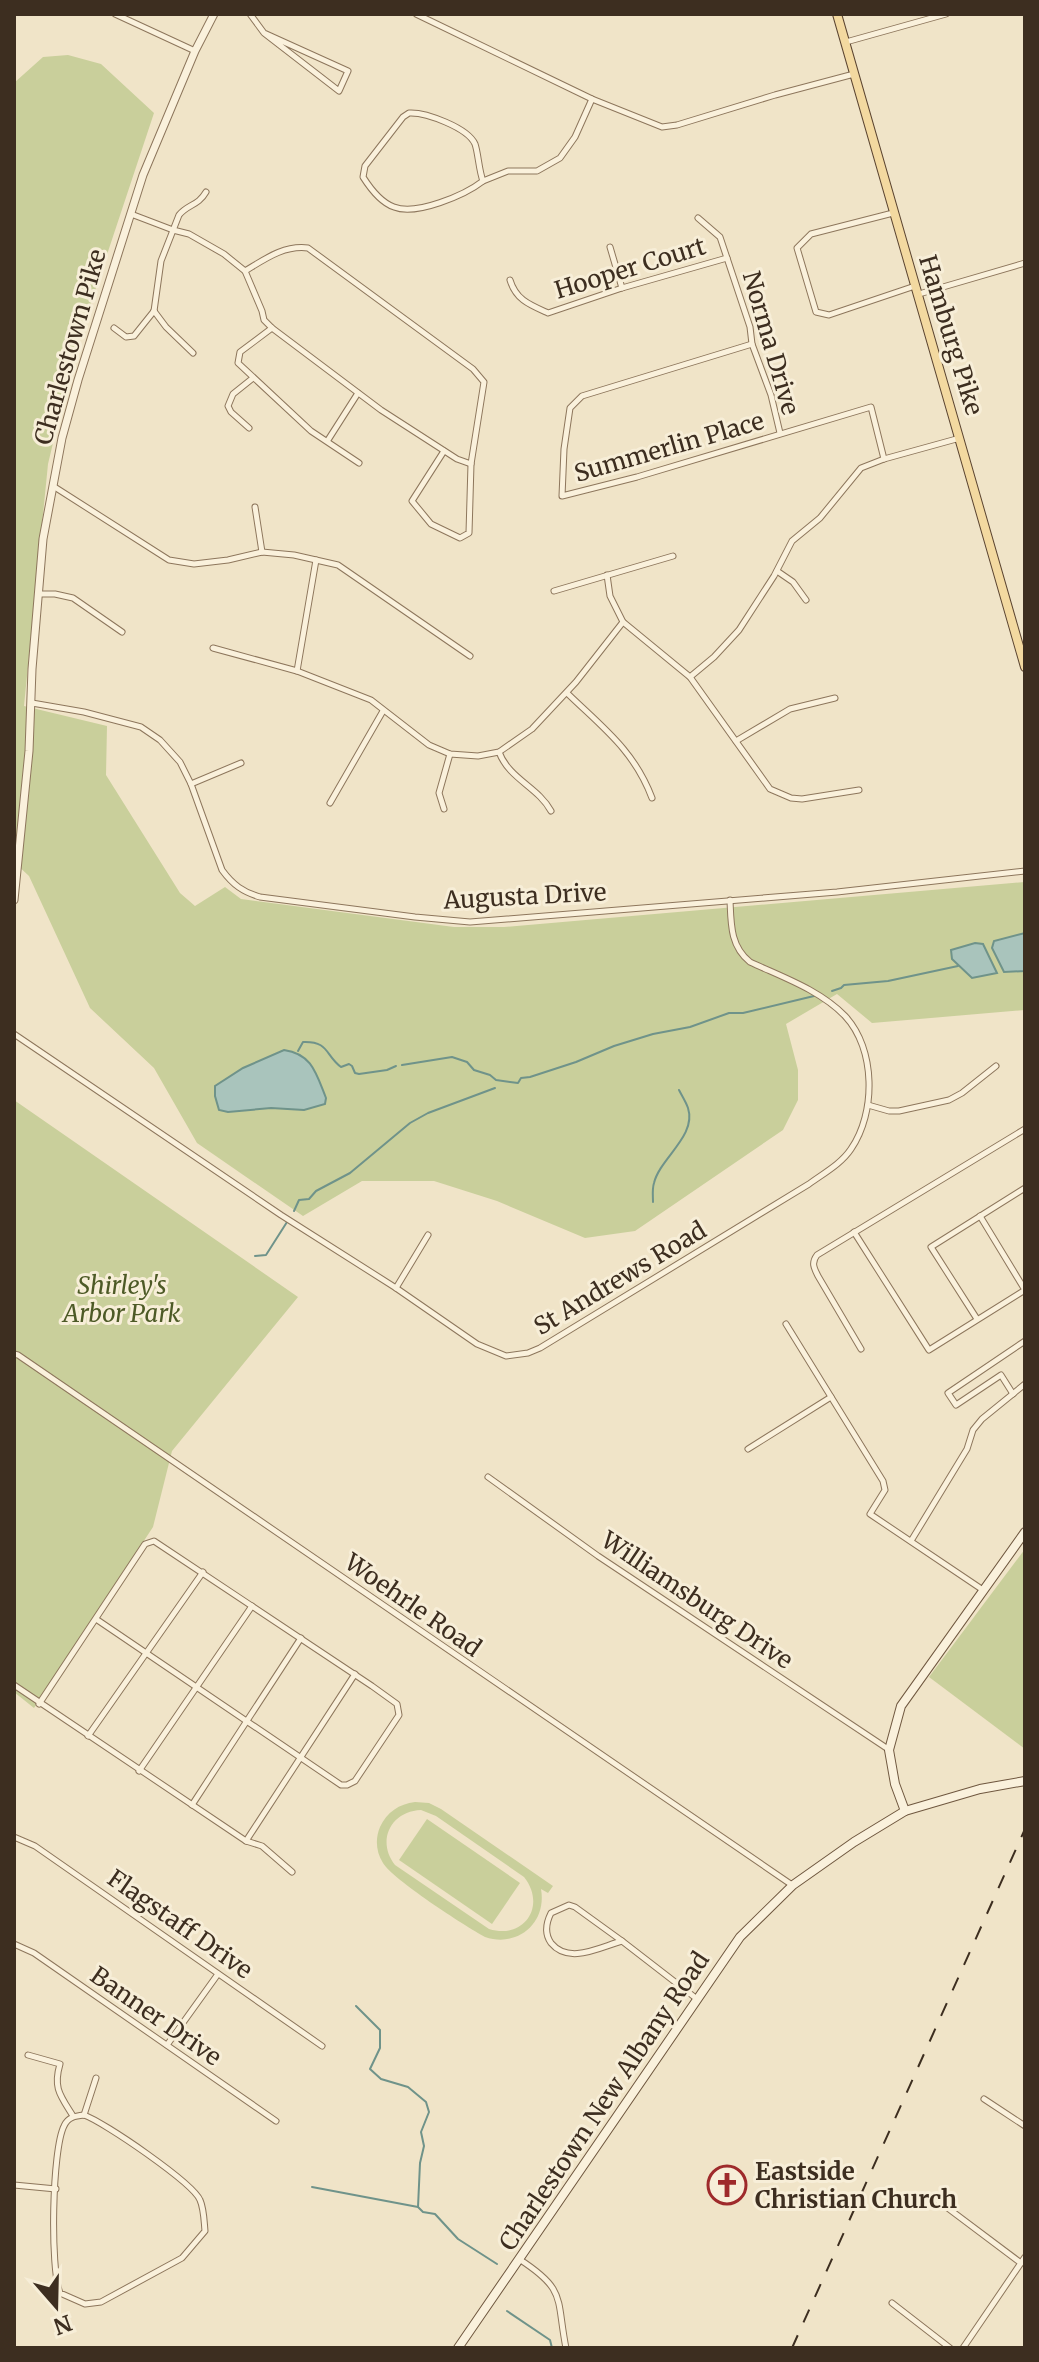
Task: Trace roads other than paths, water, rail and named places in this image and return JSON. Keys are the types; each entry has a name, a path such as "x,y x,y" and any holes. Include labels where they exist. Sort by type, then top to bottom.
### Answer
{"main road":[{"name":"Hamburg Pike","path":"837,14 1025,667"},
{"path":"905,1811 895,1784 889,1750 901,1706 1025,1532"},
{"name":"Charlestown New Albany Road","path":"458,2348 740,1937 793,1885 905,1811 980,1789 1025,1781"}],"street":[{"path":"115,14 195,51"},
{"name":"Charlestown Pike","path":"14,900 43,539 62,438 155,145 214,14"},
{"path":"250,14 264,33 339,91 348,71 264,33"},
{"path":"417,14 592,99 662,127 854,74"},
{"path":"845,43 946,14"},
{"path":"483,181 478,168 476,145 469,135 419,113 409,113 403,117 365,166 363,177 369,187 389,204 409,210 460,196 483,181 508,171 537,171 560,158 575,137 592,99"},
{"path":"114,328 126,337 134,336 154,311 161,261 173,230 183,209 197,204 206,192"},
{"path":"893,213 811,234 797,248 816,312 829,315 1025,263"},
{"path":"131,214 189,234 210,245 245,271 264,320 272,328 358,393 444,451 471,464"},
{"name":"Norma Drive","path":"698,218 720,237 750,327 752,344 771,395 779,432 814,426 871,407 884,459"},
{"path":"245,271 295,246 308,248 473,369 484,382 471,464 469,533 460,538 431,524 412,501 444,451"},
{"path":"610,247 622,288"},
{"name":"Hooper Court","path":"510,280 513,291 523,301 548,313 727,258"},
{"path":"154,311 193,353"},
{"path":"272,328 240,352 238,363 311,431 359,463"},
{"name":"Summerlin Place","path":"752,344 582,396 570,408 562,496 637,477 781,433"},
{"path":"249,428 228,406 233,394 253,378"},
{"path":"328,440 358,393"},
{"path":"690,677 739,630 777,571 792,541 820,518 861,468 961,437"},
{"path":"53,486 169,560 194,564 262,552 338,565 470,656"},
{"path":"255,507 262,552"},
{"path":"554,591 673,556"},
{"path":"297,671 316,560"},
{"path":"777,571 793,582 806,600"},
{"path":"607,575 610,596 623,622 690,677 770,789 802,799 859,790"},
{"path":"39,594 73,598 122,632"},
{"path":"213,648 297,671 371,700 421,740 450,754 478,756 499,752 532,729 567,693 623,622"},
{"path":"567,693 622,745 640,771 652,798"},
{"path":"736,741 790,709 835,698"},
{"name":"Augusta Drive","path":"32,703 141,727 171,751 191,784 222,870 244,892 260,897 470,922 837,892 1025,871"},
{"path":"330,803 383,711"},
{"path":"499,752 507,769 544,798 551,811"},
{"path":"444,809 439,793 450,754"},
{"path":"191,784 241,763"},
{"name":"St Andrews Road","path":"14,1034 477,1344 506,1356 528,1353 809,1184 841,1161 861,1130 868,1105 866,1058 853,1027 847,1018 814,992 750,962 741,954 733,936 730,900"},
{"path":"868,1105 899,1111 949,1100 996,1066"},
{"path":"861,1349 813,1266 817,1255 1025,1129"},
{"path":"977,1319 931,1247 1025,1188"},
{"path":"854,1232 929,1350 1025,1290 980,1216"},
{"path":"396,1288 428,1235"},
{"path":"786,1324 885,1485 870,1514 983,1590"},
{"path":"1013,1394 1001,1375 956,1405 948,1393 1025,1341"},
{"name":"Woehrle Road","path":"14,1354 793,1885"},
{"path":"911,1541 967,1449 973,1430 1025,1384"},
{"path":"748,1449 831,1397"},
{"name":"Williamsburg Drive","path":"488,1477 611,1565 889,1750"},
{"path":"39,1704 145,1544 150,1541 158,1542 355,1674 397,1704 399,1717 355,1781 341,1785 96,1619"},
{"path":"88,1736 203,1572"},
{"path":"139,1771 252,1606"},
{"path":"192,1805 301,1638"},
{"path":"246,1841 355,1674"},
{"path":"14,1685 246,1841 262,1846 292,1872"},
{"name":"Flagstaff Drive","path":"14,1837 35,1846 322,2046"},
{"path":"622,1941 567,1955 549,1940 546,1930 548,1919 560,1908 575,1907 622,1941 698,2000"},
{"name":"Banner Drive","path":"14,1944 34,1953 276,2121"},
{"path":"167,2045 218,1974"},
{"path":"28,2055 60,2064 57,2086 73,2116"},
{"path":"84,2115 96,2078"},
{"path":"984,2099 1025,2126"},
{"path":"84,2115 190,2186 200,2199 205,2231 182,2258 101,2302 85,2304 60,2293 56,2283 59,2144 65,2123 73,2116 84,2115"},
{"path":"14,2185 56,2189"},
{"path":"937,2200 1023,2260 963,2348"},
{"path":"519,2259 537,2270 553,2286 558,2297 566,2348"},
{"path":"892,2303 950,2348"}],"water":[{"path":"1025,933 1025,971 1004,972 992,948 994,941"},
{"path":"975,943 983,944 997,973 972,978 952,959 951,950"},
{"path":"284,1050 301,1056 312,1066 326,1098 325,1104 304,1110 219,1110 215,1086 243,1068"}],"waterway":[{"path":"832,991 844,985 888,981 958,966"},
{"path":"402,1065 452,1057 467,1062 474,1070 496,1080 518,1083 521,1078 653,1034 690,1027 729,1013 743,1013 814,996"},
{"path":"298,1051 303,1042 318,1044 341,1067 349,1064 359,1074 396,1066"},
{"path":"294,1211 299,1200 309,1199 316,1191 350,1173 410,1123 495,1088"},
{"path":"653,1202 653,1188 658,1174 687,1128 688,1108 679,1090"},
{"path":"255,1256 266,1255 287,1222"},
{"path":"356,2006 380,2030 380,2048 370,2069 381,2079 408,2087 426,2102 429,2112 421,2132 424,2146 418,2207"},
{"path":"312,2187 418,2207 423,2212 435,2214 458,2239 497,2264"},
{"path":"507,2311 550,2340 552,2348"}],"railway":[{"path":"792,2348 1025,1829"}],"place":[{"name":"Eastside Christian Church","path":"727,2185"}],"park label":[{"name":"Shirley's Arbor Park","path":"122,1299"}]}
